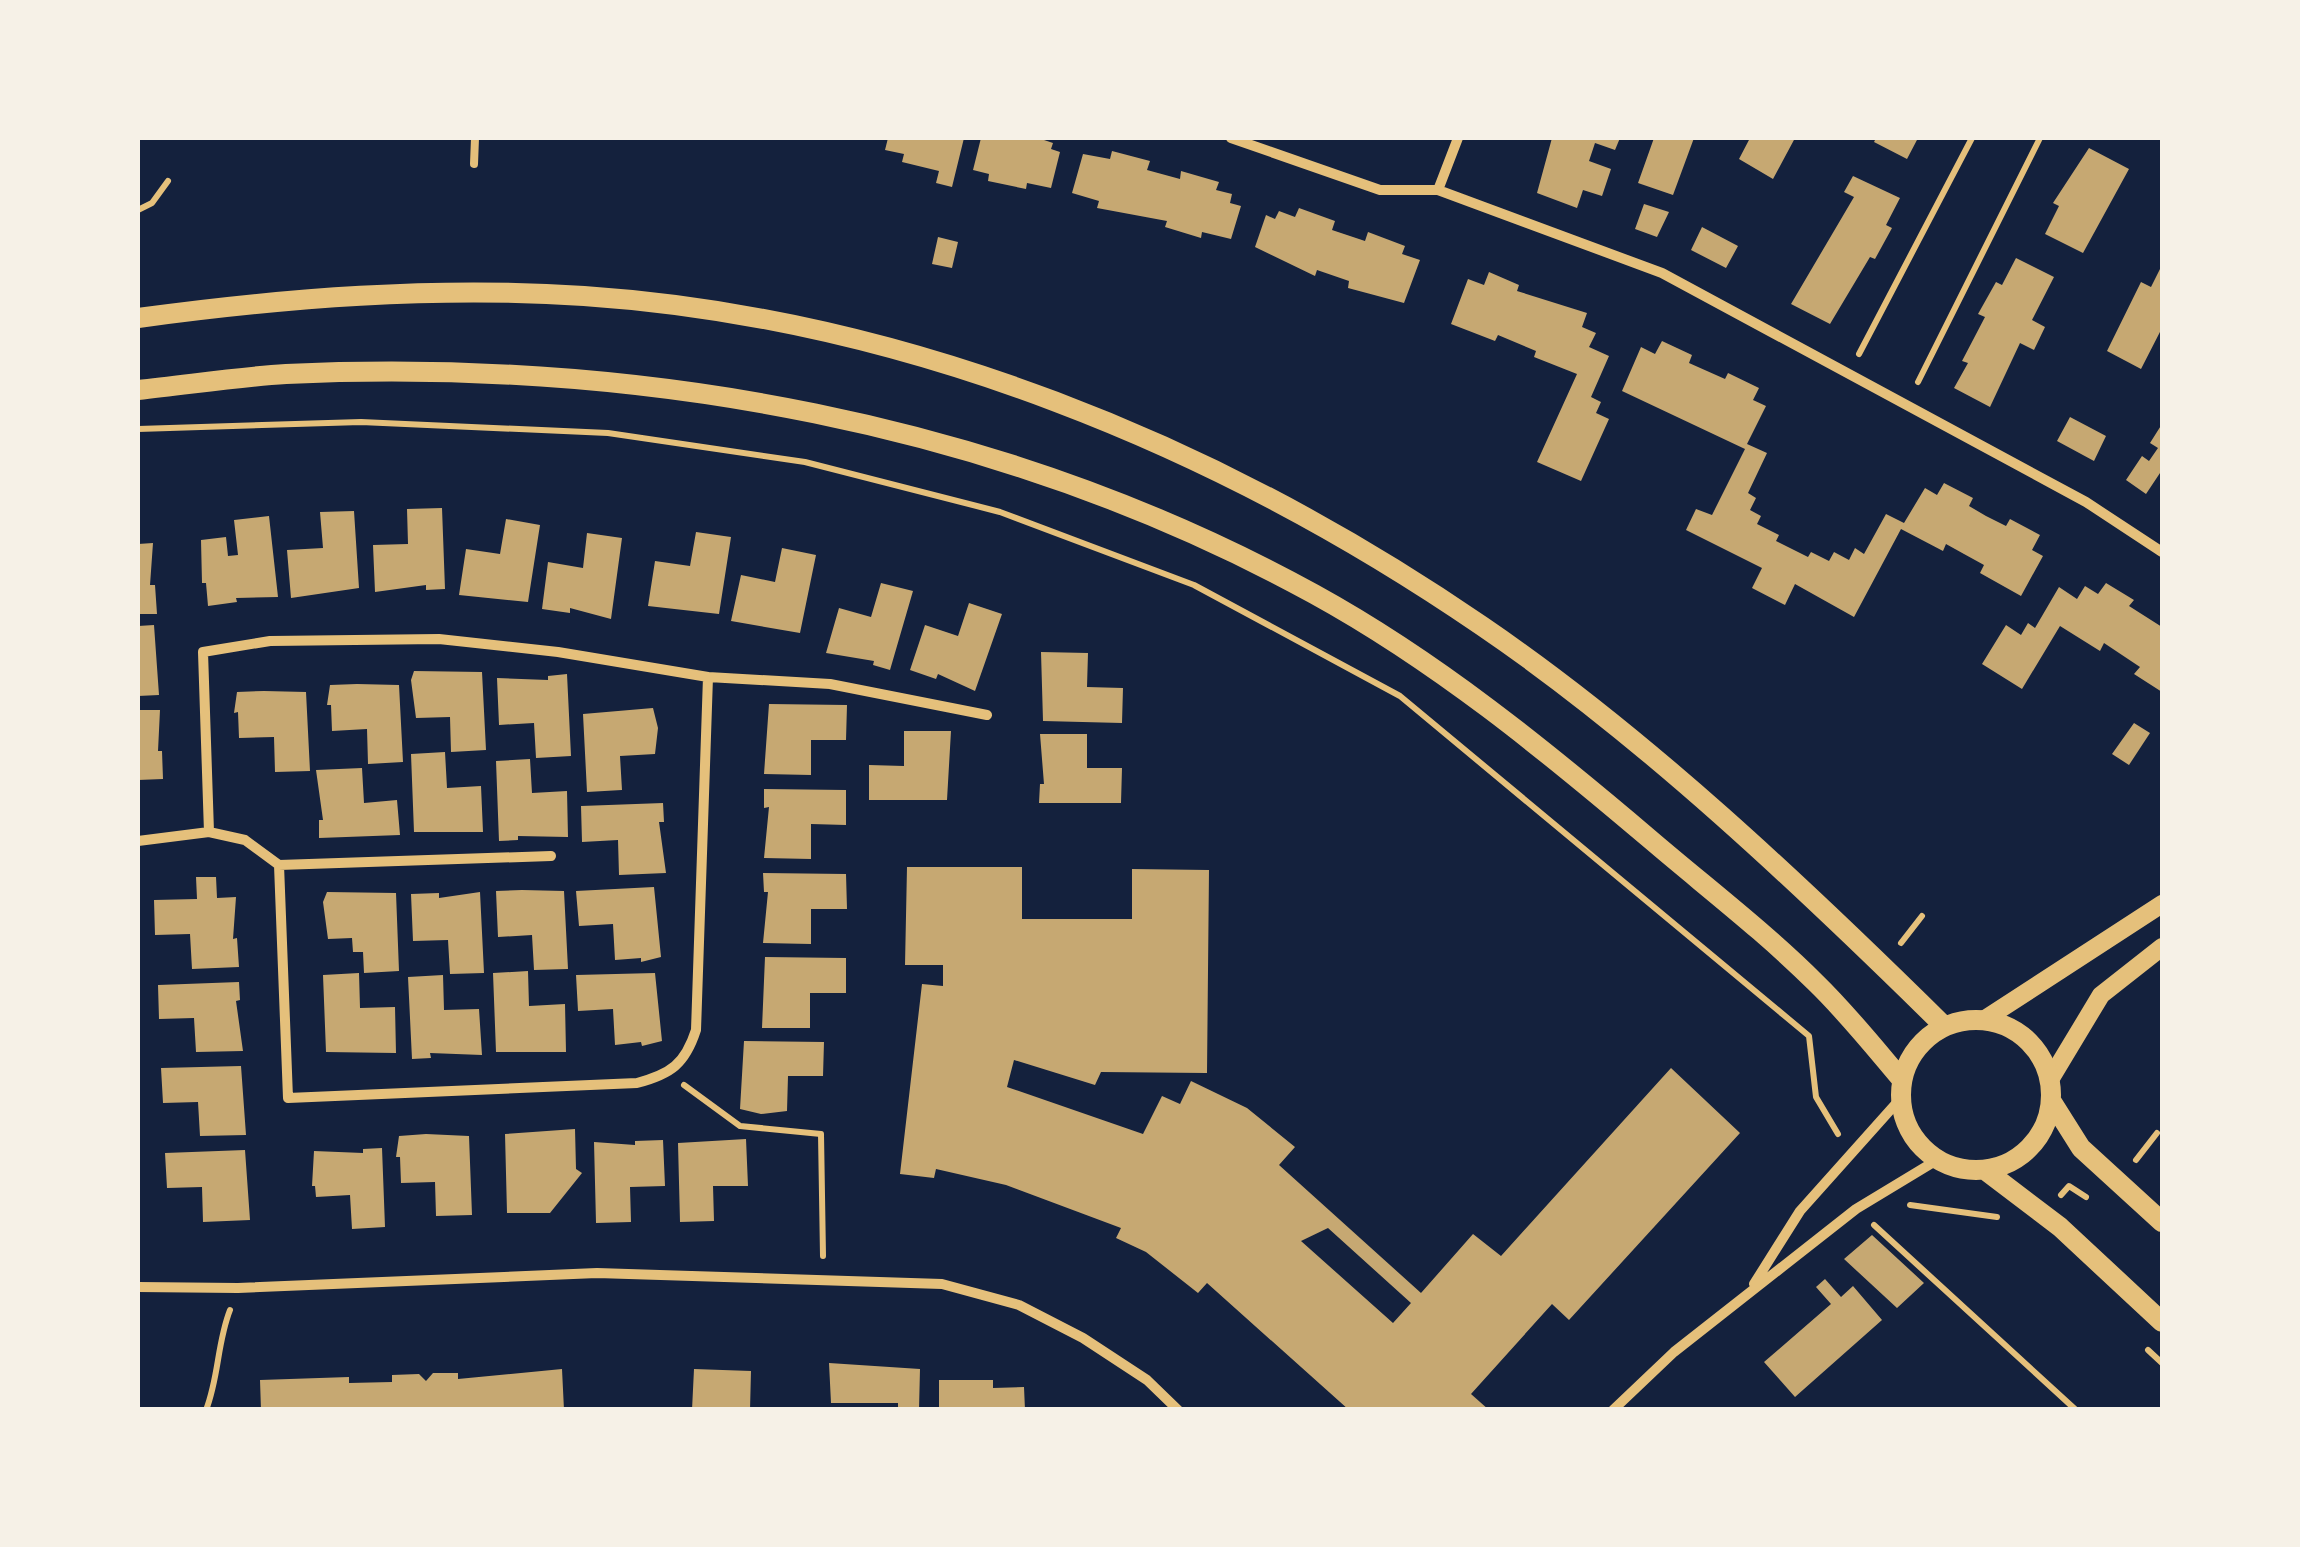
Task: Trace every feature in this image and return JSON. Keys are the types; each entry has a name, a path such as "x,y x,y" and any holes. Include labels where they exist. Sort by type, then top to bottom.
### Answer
{"main road":[{"path":"138,318 250,302 453,292 584,296 700,308 799,326 1039,394 1204,463 1344,538 1485,627 1630,739 1884,965 1944,1026"},
{"path":"138,390 283,374 462,372 621,382 789,408 909,434 1042,473 1176,528 1313,594 1455,683 1590,788 1812,979 1901,1089 1906,1124 1937,1160 1960,1169 1985,1170 2010,1163 2030,1148 2046,1127 2052,1102 2051,1078 2005,1024 1985,1019 1944,1026 1924,1039 1901,1089"},
{"path":"2052,1102 2081,1148 2162,1222"},
{"path":"1985,1170 2060,1226 2162,1322"}],"street":[{"path":"1231,138 1380,190 1438,190 1662,273 1908,402 2086,502 2162,552"},
{"path":"1438,190 1458,138"},
{"path":"209,832 203,652 270,642 439,638 558,652 708,677 830,684 987,715"},
{"path":"279,865 288,1098 637,1083 668,1074 688,1056 696,1030 708,677"},
{"path":"138,841 209,832 245,840 279,865 551,856"},
{"path":"1985,1019 2162,904"},
{"path":"2051,1078 2101,995 2162,947"},
{"path":"1748,1294 1800,1211 1901,1089"},
{"path":"1613,1410 1674,1352 1856,1209 1937,1160"},
{"path":"138,1286 238,1288 598,1273 942,1284 1019,1305 1082,1338 1147,1380 1178,1410"}],"lane":[{"path":"474,138 474,164"}],"path":[{"path":"1850,371 1972,138"},
{"path":"1908,402 2040,138"},
{"path":"138,210 152,203 168,181"},
{"path":"138,429 361,422 532,430 608,434 805,462 1000,512 1194,585 1400,696 1744,979 1809,1036 1816,1097 1850,1152"},
{"path":"668,1074 740,1126 821,1134 823,1278"},
{"path":"1882,1190 1888,1202 2005,1218"},
{"path":"1856,1209 2076,1410"},
{"path":"206,1410 214,1388 218,1341 238,1288"},
{"path":"2134,1336 2162,1363"}],"building":[{"path":"888,138 964,138 952,187 936,183 939,171 902,162 904,154 885,150"},
{"path":"981,138 1038,138 1053,143 1051,149 1060,152 1051,188 1027,183 1026,189 988,181 989,174 973,170"},
{"path":"1552,138 1620,138 1615,150 1595,143 1589,161 1611,169 1602,196 1583,190 1577,208 1537,193"},
{"path":"1654,138 1694,138 1673,195 1638,183"},
{"path":"1750,138 1795,138 1773,179 1739,159"},
{"path":"1876,138 1918,138 1907,159 1874,142"},
{"path":"2089,148 2129,169 2083,253 2045,234 2059,206 2053,203"},
{"path":"1112,151 1150,161 1147,170 1180,179 1181,171 1219,182 1216,190 1232,194 1230,203 1241,206 1231,239 1202,232 1201,238 1165,227 1167,221 1097,208 1099,201 1072,193 1083,154 1110,159"},
{"path":"1853,176 1900,198 1886,225 1892,228 1875,259 1870,257 1830,324 1791,304 1854,197 1844,192"},
{"path":"1644,204 1669,212 1657,237 1635,229"},
{"path":"1299,208 1335,221 1332,230 1365,241 1368,232 1405,246 1402,254 1420,260 1404,303 1348,288 1349,281 1317,270 1315,276 1255,247 1266,215 1275,219 1279,211 1295,217"},
{"path":"1702,227 1738,246 1726,268 1691,250"},
{"path":"938,237 958,242 952,268 932,264"},
{"path":"2016,258 2054,277 2032,320 2045,327 2034,350 2020,343 1990,407 1954,388 1968,363 1962,361 1985,317 1978,314 1996,282 2002,285"},
{"path":"2162,265 2162,328 2141,369 2107,351 2141,282 2151,287"},
{"path":"1489,272 1519,285 1517,291 1587,313 1582,327 1596,333 1589,347 1609,356 1591,397 1601,402 1596,413 1609,419 1581,481 1537,462 1577,374 1534,357 1536,351 1498,335 1495,341 1451,324 1468,279 1484,285"},
{"path":"1662,341 1692,355 1689,363 1725,379 1728,373 1759,388 1753,400 1766,406 1747,444 1767,453 1748,493 1756,498 1750,510 1761,516 1757,524 1779,535 1776,541 1808,557 1811,552 1829,561 1834,552 1849,560 1855,548 1864,554 1886,514 1904,523 1925,488 1937,495 1944,483 1973,498 1969,506 1986,516 2006,526 2010,519 2040,535 2032,550 2043,556 2021,596 1980,573 1984,565 1946,544 1943,551 1901,529 1854,617 1795,584 1785,605 1752,588 1762,568 1686,530 1696,509 1712,515 1745,449 1622,391 1641,347 1655,354"},
{"path":"2070,417 2106,436 2094,461 2057,441"},
{"path":"2162,424 2162,470 2146,494 2126,480 2142,456 2149,461 2158,448 2150,443"},
{"path":"442,508 445,589 426,590 426,585 375,592 373,545 408,544 407,509"},
{"path":"354,511 359,588 291,598 287,550 323,548 320,512"},
{"path":"269,516 278,597 236,598 237,602 208,606 206,583 202,583 201,540 226,537 228,556 238,555 234,520"},
{"path":"506,519 540,525 528,602 459,595 466,549 500,554"},
{"path":"696,532 731,537 719,614 648,606 655,561 690,566"},
{"path":"587,533 622,538 611,619 570,608 570,613 542,609 548,562 583,568"},
{"path":"153,543 150,585 155,585 157,614 138,614 138,544"},
{"path":"782,548 816,555 800,633 731,621 741,575 775,582"},
{"path":"881,583 913,591 890,670 873,665 874,661 826,653 839,608 871,617"},
{"path":"2106,583 2134,600 2129,606 2162,627 2162,692 2134,674 2140,667 2104,643 2100,651 2060,626 2022,689 1982,664 2006,625 2021,635 2028,623 2035,628 2059,587 2077,599 2085,586 2098,594"},
{"path":"969,603 1002,614 975,691 938,674 936,679 910,670 925,625 958,636"},
{"path":"154,625 159,695 138,696 138,626"},
{"path":"1041,652 1088,653 1087,687 1123,688 1122,723 1043,721"},
{"path":"414,671 482,672 486,750 451,752 450,717 416,718 411,680"},
{"path":"567,674 571,756 536,758 534,723 499,725 497,678 548,680 548,676"},
{"path":"330,685 399,685 403,762 368,764 367,729 332,731 331,705 327,705"},
{"path":"237,692 306,692 310,771 275,772 274,737 239,738 238,712 234,713"},
{"path":"769,704 847,705 846,740 811,740 811,775 764,774"},
{"path":"653,708 658,728 655,754 620,756 622,790 587,792 583,714"},
{"path":"138,710 160,710 158,751 162,751 163,779 138,780"},
{"path":"2134,723 2150,733 2129,765 2112,754"},
{"path":"904,731 951,731 947,800 869,800 869,765 904,766"},
{"path":"1040,734 1087,734 1087,768 1122,768 1121,803 1039,803 1040,784 1044,784"},
{"path":"445,752 447,788 481,786 483,832 414,832 411,754"},
{"path":"530,759 532,793 567,791 568,837 518,836 518,840 499,841 496,761"},
{"path":"362,768 364,803 397,800 400,835 319,838 319,820 323,820 316,770"},
{"path":"764,789 846,790 846,825 811,824 811,859 764,858 769,807 764,808"},
{"path":"663,803 664,822 659,822 666,873 619,875 618,840 582,842 581,806"},
{"path":"907,867 1022,867 1022,919 1132,919 1132,869 1209,870 1207,1073 1101,1072 1095,1085 1014,1060 1007,1087 1143,1134 1162,1096 1180,1104 1191,1081 1247,1108 1295,1147 1279,1165 1421,1293 1473,1234 1501,1256 1671,1068 1740,1133 1569,1320 1552,1304 1471,1394 1489,1410 1349,1410 1207,1283 1198,1293 1146,1252 1116,1238 1121,1228 1006,1185 936,1169 934,1178 900,1174 922,984 943,986 943,965 905,965","holes":["1328,1228 1411,1303 1393,1323 1301,1241"]},
{"path":"763,873 846,874 847,909 811,909 811,944 763,943 768,892 764,892"},
{"path":"196,877 216,877 217,898 236,897 233,939 237,938 239,967 192,969 190,934 155,935 154,900 197,899"},
{"path":"654,887 661,957 641,962 641,958 615,960 613,924 579,926 576,891"},
{"path":"496,891 564,891 568,969 534,970 532,935 498,937"},
{"path":"327,892 396,893 399,971 364,973 363,952 353,952 352,938 328,939 323,902"},
{"path":"480,892 484,973 450,974 448,940 413,941 411,894 439,893 439,898"},
{"path":"765,957 846,958 846,993 810,993 810,1028 762,1028"},
{"path":"528,971 529,1006 565,1004 566,1052 496,1052 493,973"},
{"path":"359,973 360,1008 395,1007 396,1053 326,1052 323,975"},
{"path":"655,973 662,1041 642,1046 641,1042 615,1045 613,1009 578,1011 576,975"},
{"path":"443,975 444,1010 479,1009 482,1055 430,1053 431,1058 412,1059 408,977"},
{"path":"239,982 240,1000 236,1001 243,1051 196,1052 194,1018 159,1019 158,985"},
{"path":"744,1041 824,1042 823,1076 788,1076 787,1111 761,1114 740,1109"},
{"path":"241,1066 246,1135 200,1136 198,1102 163,1103 161,1068"},
{"path":"575,1129 576,1169 582,1173 550,1213 507,1213 505,1134"},
{"path":"399,1136 469,1136 472,1215 436,1216 435,1182 401,1183 400,1157 396,1157"},
{"path":"746,1139 748,1186 713,1186 714,1221 680,1222 678,1143"},
{"path":"663,1140 665,1186 630,1187 631,1222 596,1223 594,1142 635,1145 635,1141"},
{"path":"382,1148 385,1227 352,1229 350,1195 316,1197 312,1186 314,1151 363,1153 363,1149"},
{"path":"245,1150 250,1220 203,1222 202,1187 167,1188 165,1153"},
{"path":"1872,1235 1924,1283 1897,1308 1844,1259"},
{"path":"1825,1279 1841,1297 1853,1286 1882,1320 1795,1397 1764,1362 1831,1304 1816,1287"},
{"path":"829,1363 920,1369 919,1410 898,1410 898,1403 831,1403"},
{"path":"562,1369 564,1410 261,1410 260,1380 349,1377 349,1383 392,1382 392,1375 419,1374 426,1381 433,1373 458,1373 458,1379"},
{"path":"694,1369 751,1371 750,1410 692,1410"},
{"path":"939,1380 993,1380 993,1388 1024,1387 1025,1410 939,1410"}]}
